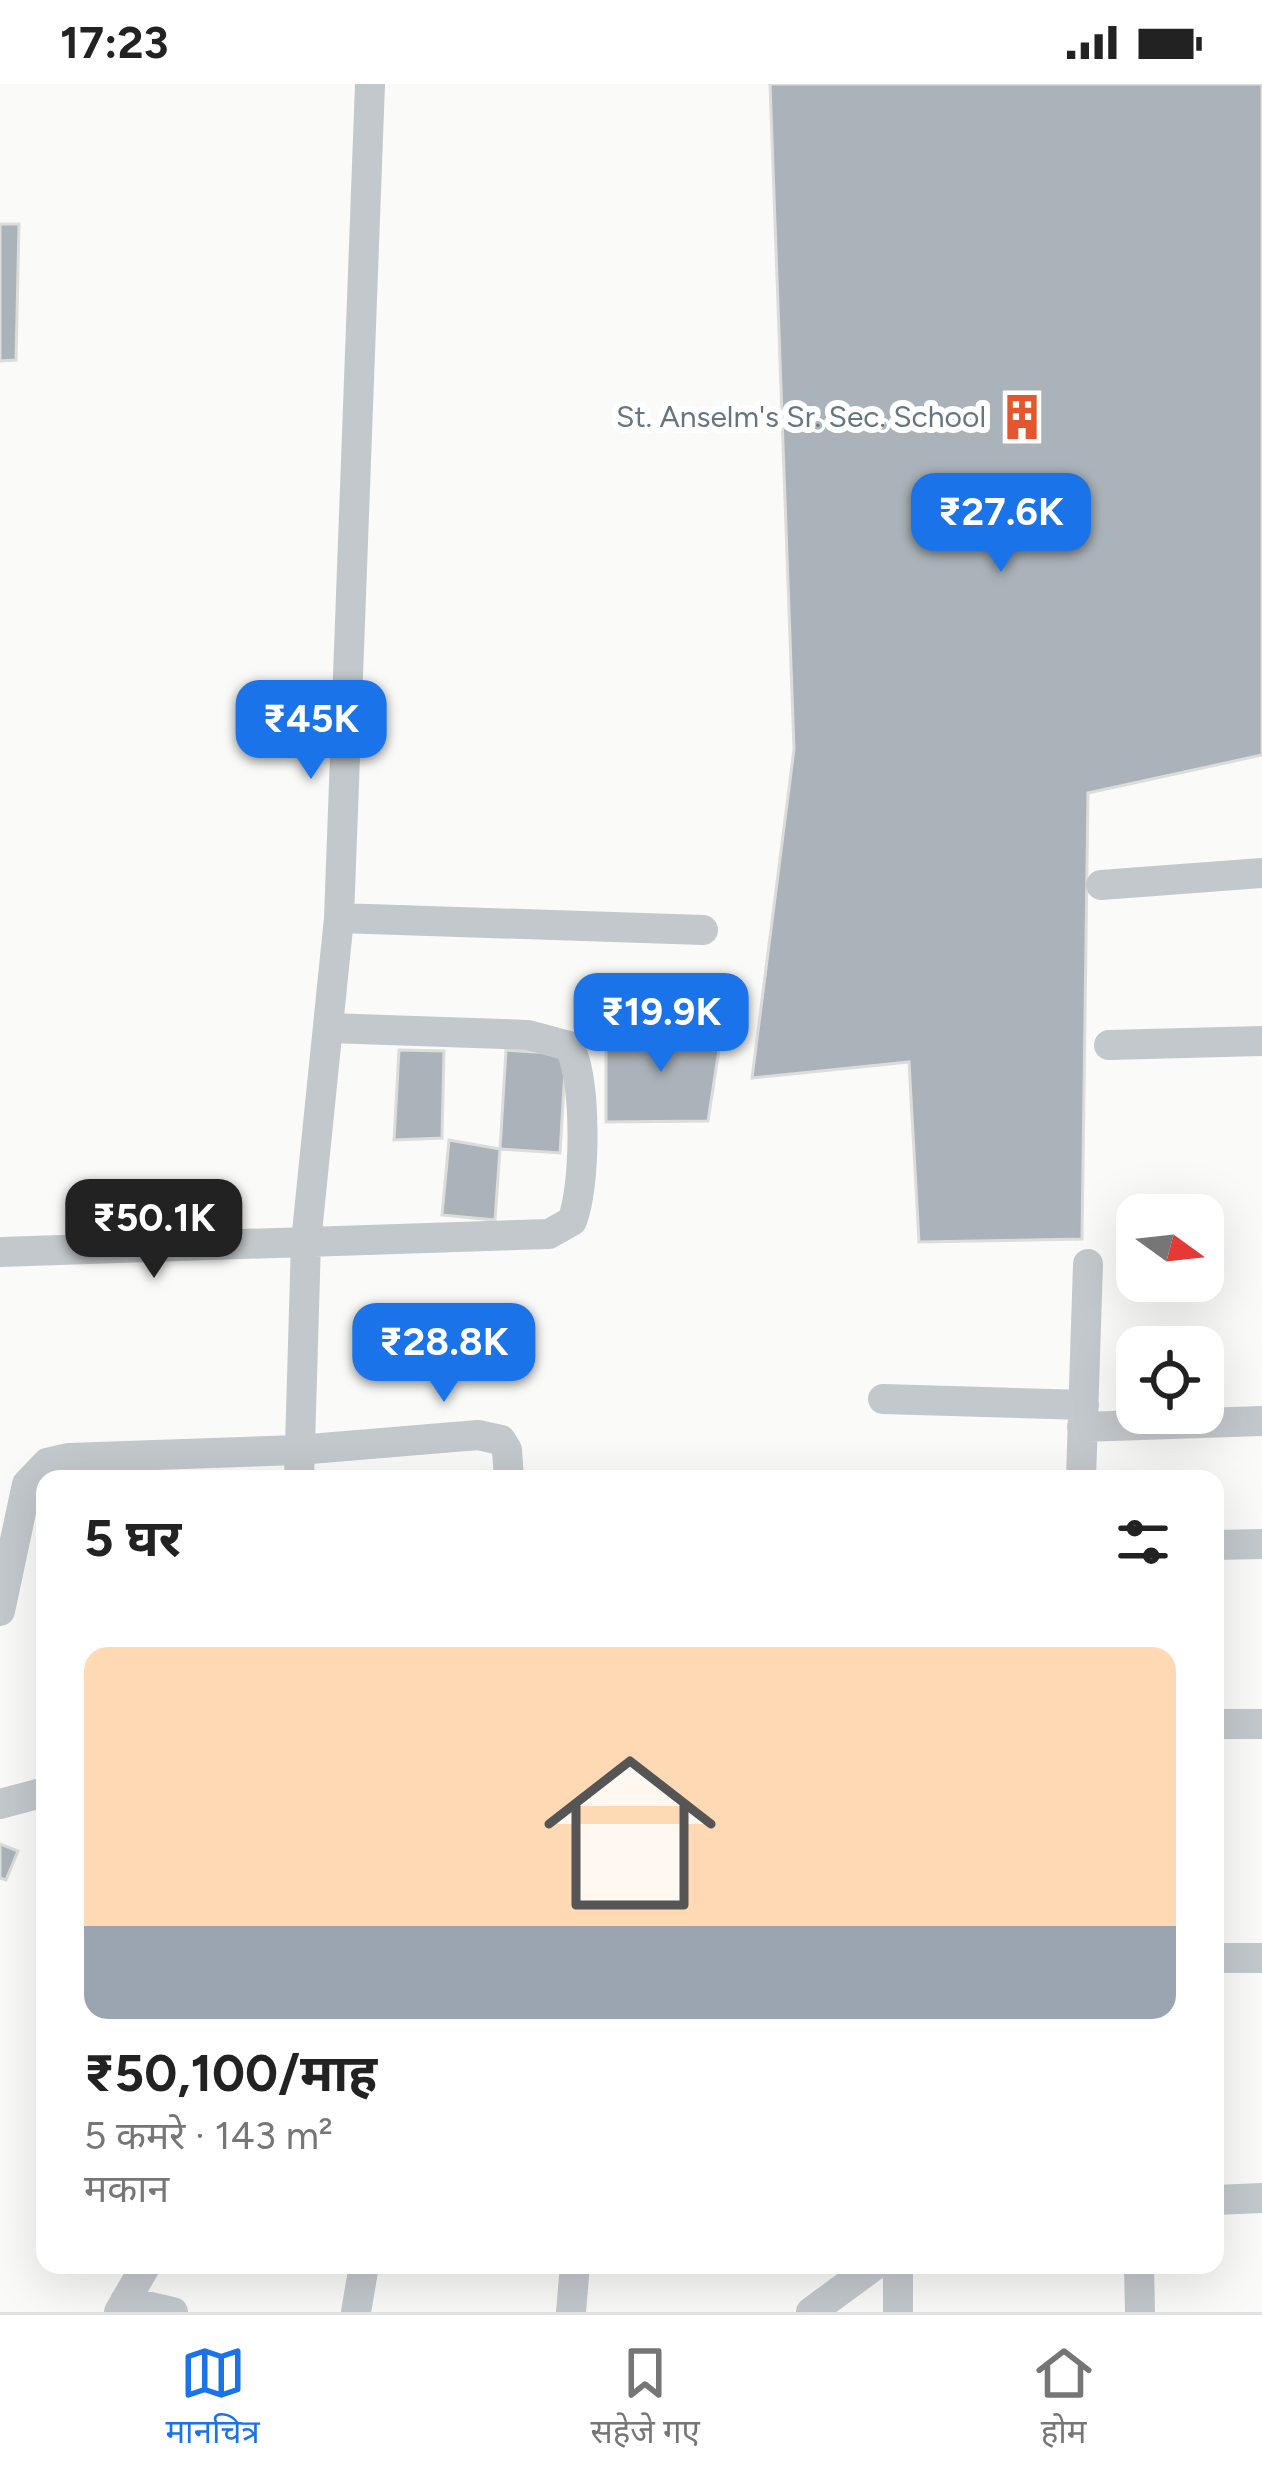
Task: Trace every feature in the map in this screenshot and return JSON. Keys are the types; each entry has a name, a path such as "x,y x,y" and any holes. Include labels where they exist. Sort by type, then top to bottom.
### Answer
{"street":[{"path":"298,1464 307,1242 339,918 370,84"},
{"path":"1101,885 1262,874"},
{"path":"339,918 703,929"},
{"path":"0,1252 549,1234 572,1221 579,1192 579,1079 569,1046 528,1035 330,1028"},
{"path":"1109,1045 1262,1041"},
{"path":"1081,1470 1088,1264"},
{"path":"884,1400 1083,1416 1262,1420"},
{"path":"38,1470 47,1463 69,1459 134,1467 298,1464 492,1436 507,1450 508,1470"},
{"path":"0,1611 27,1484 36,1472"},
{"path":"1224,1545 1262,1544"},
{"path":"1224,1724 1262,1724"},
{"path":"0,1804 36,1794"},
{"path":"1224,1958 1262,1958"},
{"path":"1224,2200 1262,2198"},
{"path":"141,2274 122,2307 173,2312"},
{"path":"356,2312 362,2274"},
{"path":"571,2312 573,2274"},
{"path":"811,2312 863,2274"},
{"path":"898,2274 898,2312"},
{"path":"1139,2274 1140,2312"}],"building":[{"name":"St. Anselm's Sr. Sec. School","path":"770,84 1262,84 1262,755 1088,793 1082,1239 919,1242 909,1062 752,1078 794,749"},
{"path":"0,224 19,224 16,360 0,361"},
{"path":"722,1030 708,1121 606,1122 606,1031"},
{"path":"399,1050 444,1051 442,1138 394,1140"},
{"path":"506,1050 566,1054 560,1153 500,1149"},
{"path":"449,1140 500,1149 495,1220 442,1215"},
{"path":"0,1844 18,1851 6,1880 0,1878"}],"place":[{"name":"St. Anselm's Sr. Sec. School","path":"1022,417"}]}
